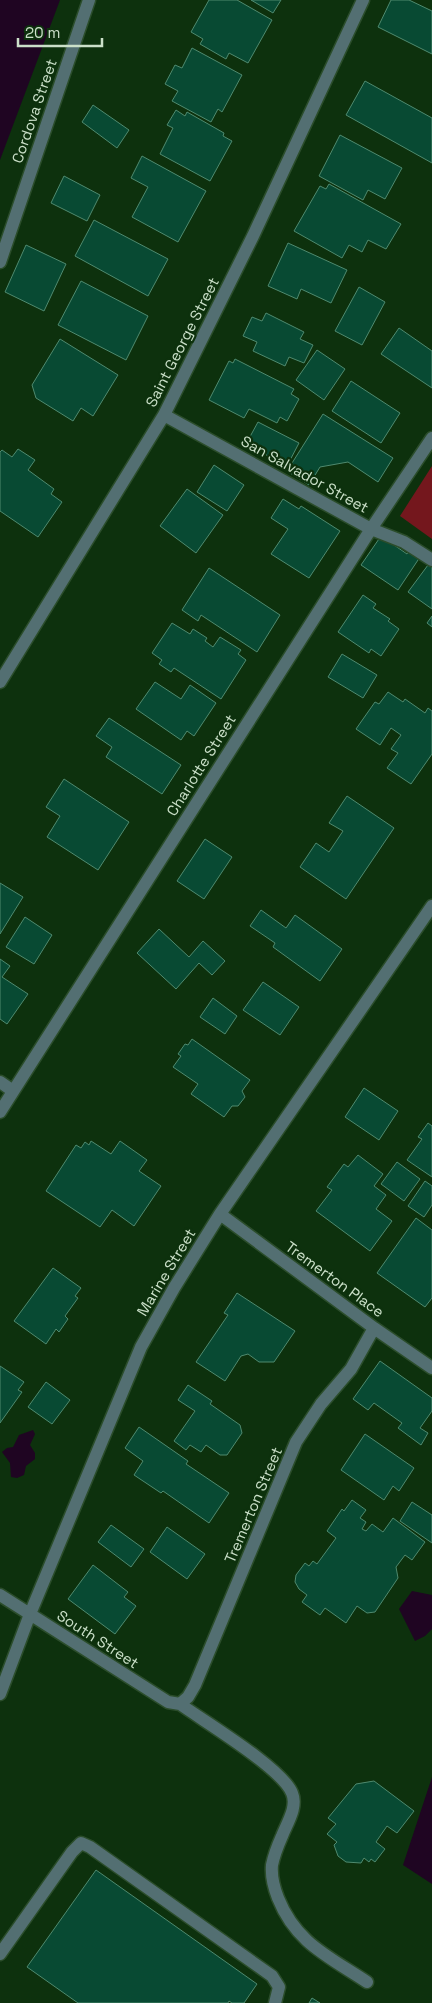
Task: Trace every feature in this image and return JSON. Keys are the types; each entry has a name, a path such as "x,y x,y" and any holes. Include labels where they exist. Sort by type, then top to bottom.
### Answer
{"street":[{"name":"Cordova Street","path":"0,262 89,0"},
{"name":"Saint George Street","path":"0,682 164,415 253,236 363,0"},
{"name":"San Salvador Street","path":"164,415 371,529 404,542 432,560"},
{"name":"Charlotte Street","path":"0,1112 371,529 432,438"},
{"name":"Marine Street","path":"0,1694 30,1614 142,1346 174,1288 220,1214 432,906"},
{"path":"0,1082 13,1091"},
{"name":"Tremerton Place","path":"220,1214 374,1328 432,1368"},
{"name":"Tremerton Street","path":"180,1704 188,1697 195,1684 296,1442 321,1404 351,1369 374,1328"},
{"name":"South Street","path":"0,1595 168,1702 180,1704 267,1764 282,1779 292,1793 294,1806 272,1866 274,1886 282,1908 296,1930 310,1944 367,1982"},
{"path":"0,1954 72,1852 82,1843 272,1976 279,1987 276,2003"}],"shaded area":[{"path":"0,0 60,0 0,160"},
{"path":"432,466 432,539 400,516"},
{"path":"33,1430 35,1434 30,1445 35,1453 35,1459 26,1466 24,1475 17,1478 11,1477 10,1463 2,1452 7,1448 13,1447 19,1435"},
{"path":"412,1591 432,1595 432,1629 425,1636 415,1641 399,1609"},
{"path":"432,1777 432,1884 403,1865"}],"building":[{"path":"209,0 237,0 272,20 248,63 229,53 226,59 200,44 203,39 191,32"},
{"path":"251,0 281,0 273,13"},
{"path":"391,0 409,0 432,11 432,54 378,27"},
{"path":"192,48 242,75 222,112 218,109 211,122 172,101 178,91 165,84 175,65 182,68"},
{"path":"365,81 432,118 432,163 346,115"},
{"path":"93,105 129,130 117,148 82,122"},
{"path":"176,110 185,116 187,112 224,133 223,136 232,141 210,181 160,154 173,128 167,125"},
{"path":"340,135 402,168 385,199 368,190 363,200 319,176"},
{"path":"142,156 206,191 178,242 132,217 148,187 131,178"},
{"path":"64,176 100,195 87,221 51,203"},
{"path":"329,184 401,224 386,249 368,240 362,252 349,245 342,258 294,231 320,186 326,189"},
{"path":"94,220 168,259 148,296 75,256"},
{"path":"288,243 347,270 331,303 301,289 297,299 268,286"},
{"path":"26,245 66,264 44,311 5,292"},
{"path":"81,281 148,316 126,360 58,325"},
{"path":"359,287 385,302 362,345 335,331"},
{"path":"266,313 304,332 300,339 313,345 304,363 289,357 285,366 253,351 257,342 243,336 252,317 262,321"},
{"path":"399,328 432,351 432,388 381,354"},
{"path":"60,339 118,375 93,416 81,408 73,421 36,398 32,385"},
{"path":"317,350 345,369 324,400 296,380"},
{"path":"235,359 294,389 291,394 299,399 287,421 280,417 277,423 249,409 244,418 209,400 229,361 233,363"},
{"path":"351,381 400,413 381,443 332,411"},
{"path":"323,414 393,458 378,482 348,462 320,467 309,485 287,471"},
{"path":"258,422 299,443 287,466 246,444"},
{"path":"18,449 35,460 28,470 54,489 51,494 62,502 38,537 0,511 0,452 2,450 12,457"},
{"path":"214,465 244,485 227,511 197,492"},
{"path":"187,489 223,515 196,553 160,526"},
{"path":"283,499 299,509 301,506 340,531 309,578 271,554 288,529 271,518"},
{"path":"381,536 407,554 409,550 420,557 398,590 361,565"},
{"path":"432,564 432,609 408,592 428,565 430,567"},
{"path":"209,568 280,615 257,652 201,615 198,621 182,610"},
{"path":"363,595 376,604 373,608 390,619 388,621 399,629 381,656 371,649 369,653 338,632"},
{"path":"432,616 432,627 427,623"},
{"path":"172,623 190,634 193,629 207,638 205,641 213,647 220,637 241,650 238,654 246,660 221,699 174,668 171,672 159,664 162,660 152,653"},
{"path":"342,654 377,675 363,698 328,677"},
{"path":"155,682 181,699 190,685 216,703 194,736 187,731 181,740 136,709"},
{"path":"388,692 403,702 405,699 425,713 428,708 432,711 432,754 411,784 387,768 398,753 391,749 401,735 391,728 380,745 356,729 375,702 379,704"},
{"path":"109,718 181,765 162,794 106,757 112,747 96,736"},
{"path":"64,779 129,822 98,870 47,837 60,816 46,807"},
{"path":"347,796 394,828 346,899 300,867 316,843 329,852 343,831 329,823"},
{"path":"205,839 232,857 204,899 177,881"},
{"path":"0,883 23,897 0,934"},
{"path":"261,910 286,928 295,915 342,949 320,981 273,947 275,943 250,926"},
{"path":"25,917 52,935 34,964 6,947"},
{"path":"159,929 189,957 203,941 225,961 212,975 199,963 176,989 137,953"},
{"path":"0,959 10,966 2,977 28,994 7,1024 0,1019"},
{"path":"263,982 299,1007 280,1035 243,1010"},
{"path":"213,998 237,1016 225,1034 200,1017"},
{"path":"192,1039 250,1080 242,1091 245,1097 238,1106 232,1106 224,1117 191,1094 198,1084 173,1067 181,1056 178,1054 185,1044 188,1045"},
{"path":"364,1088 398,1111 379,1140 345,1117"},
{"path":"428,1123 432,1126 432,1177 407,1160 422,1139 418,1137"},
{"path":"91,1141 111,1154 120,1141 147,1160 139,1171 161,1186 134,1226 112,1210 100,1227 46,1191 76,1145 81,1148 85,1142 89,1145"},
{"path":"358,1155 383,1174 374,1186 386,1195 376,1209 392,1221 370,1251 316,1211 332,1190 327,1187 344,1164 348,1167"},
{"path":"397,1162 420,1179 404,1201 381,1184"},
{"path":"425,1181 432,1186 432,1205 424,1217 408,1206"},
{"path":"416,1218 432,1230 432,1298 425,1307 377,1273"},
{"path":"53,1268 81,1288 75,1296 78,1298 65,1316 68,1319 59,1332 56,1329 46,1344 14,1321"},
{"path":"237,1293 295,1331 274,1362 259,1362 248,1354 241,1356 225,1381 196,1362 228,1315 224,1313"},
{"path":"380,1361 432,1398 432,1411 420,1428 428,1433 421,1445 398,1428 402,1423 374,1403 368,1410 353,1399"},
{"path":"0,1366 24,1382 18,1390 22,1392 0,1423"},
{"path":"46,1382 70,1400 52,1424 28,1407"},
{"path":"188,1385 212,1401 210,1404 240,1425 242,1433 227,1455 220,1455 206,1445 201,1452 190,1445 186,1450 174,1441 195,1411 178,1400"},
{"path":"139,1427 188,1461 186,1464 229,1493 209,1523 163,1491 161,1493 134,1475 143,1461 125,1448"},
{"path":"365,1434 414,1468 399,1491 393,1486 384,1500 341,1470"},
{"path":"352,1500 366,1510 360,1518 366,1522 362,1529 366,1531 372,1524 383,1532 393,1518 425,1542 412,1560 405,1555 396,1567 398,1578 375,1612 367,1613 357,1606 346,1623 325,1608 320,1615 302,1602 307,1595 299,1589 295,1582 296,1575 305,1563 309,1566 313,1561 317,1564 336,1538 327,1531 342,1509 344,1511"},
{"path":"412,1502 432,1515 432,1543 400,1521"},
{"path":"111,1525 144,1549 131,1567 98,1542"},
{"path":"167,1527 205,1554 187,1579 150,1552"},
{"path":"93,1565 128,1592 124,1597 136,1606 115,1634 68,1599"},
{"path":"374,1781 414,1811 397,1833 387,1826 376,1842 385,1849 375,1862 371,1859 369,1862 364,1858 361,1863 346,1862 338,1856 334,1845 337,1842 327,1834 336,1824 328,1818 356,1784"},
{"path":"96,1870 257,1984 244,2003 232,2003 229,2001 228,2003 78,2003 27,1967"},
{"path":"312,1998 320,2003 309,2003"}]}
